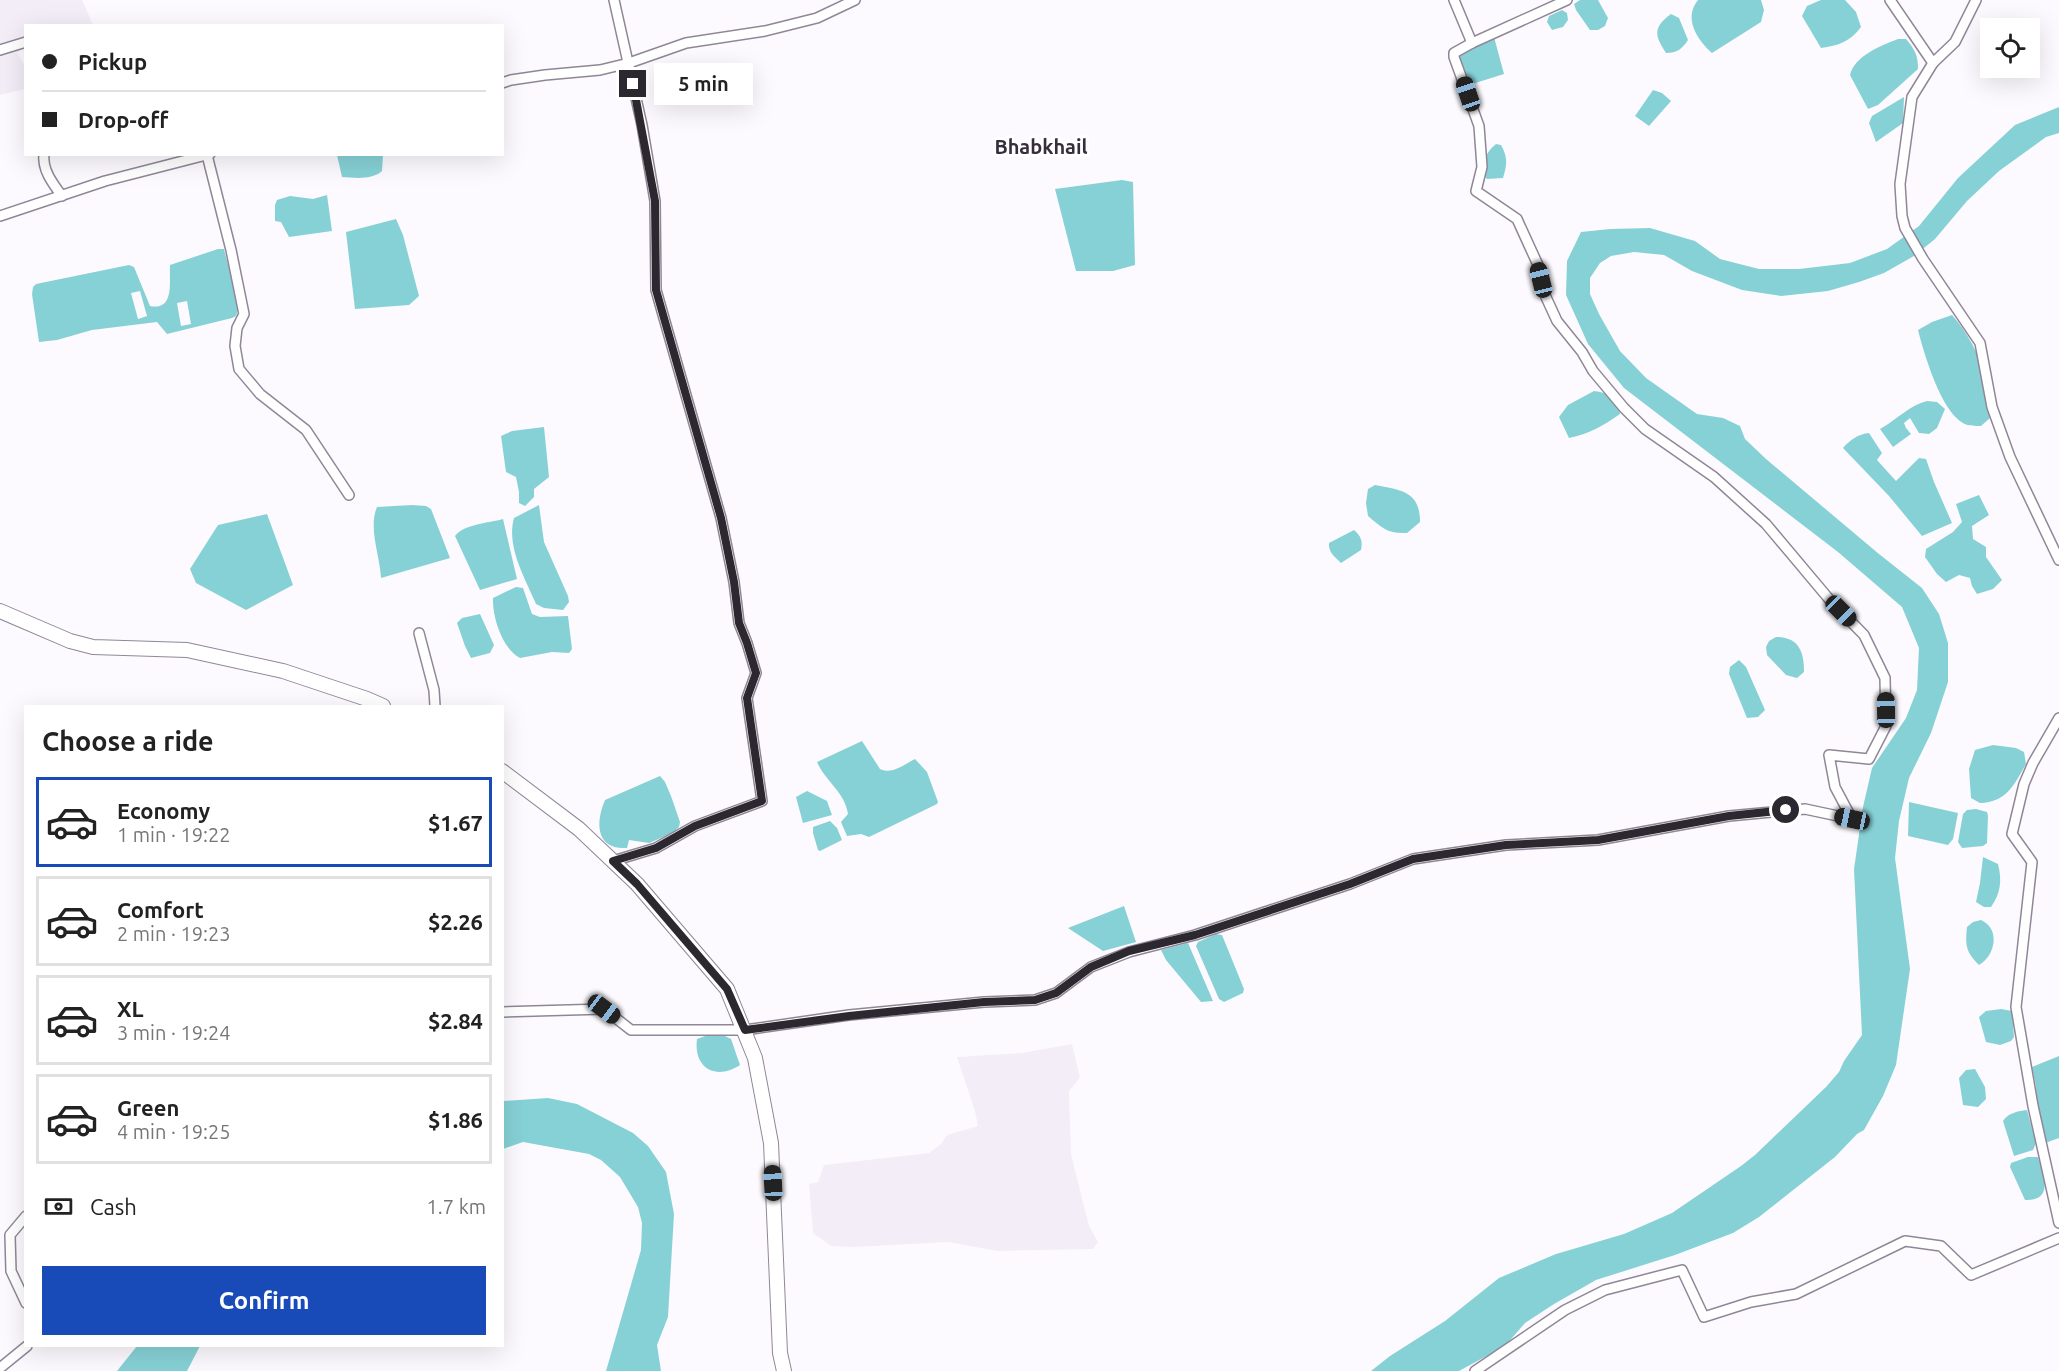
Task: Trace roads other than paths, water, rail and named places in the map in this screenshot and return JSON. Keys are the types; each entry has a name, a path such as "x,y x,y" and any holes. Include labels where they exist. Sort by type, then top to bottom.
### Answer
{"street":[{"path":"613,861 656,848 695,826 762,801 747,698 756,673 739,623 734,582 721,518 656,290 655,201 642,125 614,0"},
{"path":"504,82 629,63 686,43 765,31 818,18 855,0"},
{"path":"1454,0 1472,43"},
{"path":"504,1012 604,1009 631,1030 745,1030 860,1014 984,1002 1035,1000 1056,993 1091,967 1129,951 1195,935 1350,884 1413,859 1506,845 1598,840 1729,816 1805,808 1852,819 1835,787 1829,755 1869,759 1886,726 1885,678 1864,634 1829,599 1766,524 1714,477 1645,429 1624,408 1593,371 1582,352 1557,321 1545,295 1538,265 1517,219 1476,191 1482,167 1479,126 1454,53 1567,0"},
{"path":"1890,0 1933,63"},
{"path":"1976,0 1955,42 1933,63 1912,97 1900,184 1902,216 1905,228 1923,259 1980,343 1992,407 2010,457 2059,560"},
{"path":"0,50 24,43"},
{"path":"44,156 46,172 62,196"},
{"path":"0,216 105,181 205,156"},
{"path":"209,156 244,314 237,328 235,346 239,369 260,394 306,430 349,495"},
{"path":"0,611 70,641 93,648 187,650 283,671 381,705"},
{"path":"419,633 434,690 435,705"},
{"path":"2059,718 2032,763 2024,784 2012,834 2032,862 2016,1007 2033,1106 2059,1223"},
{"path":"504,773 579,829 637,884 727,989 755,1058 771,1143 780,1353 784,1371"},
{"path":"24,1218 10,1235 11,1271 24,1299"},
{"path":"1475,1371 1565,1310 1605,1290 1682,1270 1704,1317 1751,1302 1796,1294 1905,1241 1941,1246 1971,1275 2059,1238"},
{"path":"0,1368 26,1347"}],"water":[{"path":"1580,0 1598,0 1608,18 1605,26 1598,30 1590,30 1574,4"},
{"path":"1698,0 1761,0 1764,10 1761,22 1712,53 1701,42 1692,21 1694,7"},
{"path":"1821,0 1845,0 1856,12 1861,27 1844,42 1821,48 1802,16 1807,6"},
{"path":"1562,10 1567,13 1568,20 1563,27 1552,30 1547,22 1549,16"},
{"path":"1671,14 1679,18 1688,40 1679,50 1666,53 1659,42 1657,32"},
{"path":"1494,37 1504,74 1469,85 1455,54"},
{"path":"1898,39 1906,39 1912,46 1917,56 1918,69 1878,105 1868,109 1850,75 1853,68 1870,52"},
{"path":"1653,90 1662,93 1671,101 1649,126 1635,116"},
{"path":"1904,97 1903,123 1876,142 1869,123 1872,116"},
{"path":"2059,107 2059,133 2046,137 1999,171 1967,201 1935,239 1914,256 1884,273 1828,291 1781,296 1742,290 1692,271 1664,255 1634,252 1611,256 1600,263 1590,278 1590,294 1599,314 1620,351 1646,378 1697,414 1723,418 1740,426 1745,439 1766,459 1922,588 1939,614 1948,643 1948,682 1931,733 1909,778 1899,821 1895,858 1910,969 1896,1065 1883,1096 1864,1130 1857,1134 1835,1157 1759,1217 1733,1233 1675,1255 1596,1280 1525,1323 1505,1346 1459,1371 1371,1371 1445,1321 1499,1278 1556,1254 1624,1234 1672,1213 1741,1166 1826,1087 1839,1072 1862,1035 1854,869 1863,807 1872,768 1906,718 1917,690 1919,648 1902,607 1838,552 1624,388 1588,344 1566,295 1567,261 1581,232 1650,228 1695,241 1720,259 1759,269 1799,269 1850,263 1887,249 1919,226 1958,178 2015,125"},
{"path":"1496,144 1501,145 1505,153 1503,178 1487,179 1483,174 1485,161 1487,154"},
{"path":"337,156 383,156 382,171 378,174 358,178 342,177"},
{"path":"1122,180 1133,182 1135,265 1113,271 1076,271 1055,189"},
{"path":"327,195 332,231 289,237 281,222 275,221 277,200 290,196 313,199"},
{"path":"396,219 403,235 419,296 409,305 355,309 346,232"},
{"path":"224,249 239,307 236,316 167,334 157,322 92,330 57,340 39,342 32,294 36,284 129,265 134,267 150,306 158,306 164,304 169,293 170,265","holes":["140,291 147,316 138,319 131,293","187,301 191,324 181,326 177,303"]},
{"path":"1952,315 1972,343 1982,367 1990,418 1981,426 1965,424 1955,417 1934,381 1924,353 1918,330"},
{"path":"1594,391 1612,397 1620,414 1596,429 1569,438 1559,417 1568,405"},
{"path":"1927,401 1937,402 1945,409 1937,428 1929,434 1919,433 1910,418 1904,423 1911,434 1893,447 1880,429 1909,409"},
{"path":"544,427 549,477 534,489 534,497 525,506 519,503 516,477 506,472 501,436 512,431"},
{"path":"1869,433 1882,453 1877,460 1896,481 1919,458 1926,459 1952,523 1922,536 1889,496 1843,448 1848,442"},
{"path":"1375,485 1401,491 1413,498 1417,504 1420,522 1407,533 1390,531 1377,524 1368,516 1366,503 1368,489"},
{"path":"1979,495 1989,515 1972,526 1973,539 1986,547 1986,557 2002,580 1993,589 1977,594 1970,578 1959,575 1946,582 1925,557 1926,549 1953,532 1962,522 1956,504"},
{"path":"539,505 544,542 568,596 569,602 563,610 544,608 536,604 515,551 512,529 514,518"},
{"path":"426,506 431,509 450,558 381,578 374,533 377,507"},
{"path":"267,514 293,585 246,610 196,583 190,569 218,525"},
{"path":"503,519 517,579 480,590 455,536 470,526"},
{"path":"1354,530 1361,539 1361,550 1341,563 1331,552 1329,543"},
{"path":"516,587 523,588 532,614 540,617 568,616 572,649 569,653 552,652 520,658 508,647 496,623 493,598"},
{"path":"480,614 494,645 490,653 471,658 457,623 462,618"},
{"path":"1776,637 1790,640 1799,647 1804,672 1797,678 1786,675 1767,655 1766,647 1769,641"},
{"path":"1739,660 1746,667 1765,710 1758,717 1747,718 1729,674 1730,667"},
{"path":"862,741 880,769 894,770 915,759 927,772 937,804 869,837 861,834 847,836 841,822 848,814 846,806 817,762"},
{"path":"1993,745 2016,748 2024,752 2026,764 2009,791 1997,799 1980,803 1971,798 1969,769 1975,750"},
{"path":"660,776 671,796 680,822 679,827 673,833 649,843 629,840 627,848 609,845 604,840 599,826 605,800"},
{"path":"807,791 827,801 832,815 803,823 796,797"},
{"path":"1909,802 1958,813 1953,839 1948,845 1908,836"},
{"path":"1976,809 1987,812 1987,843 1983,846 1962,848 1958,842 1963,814 1967,810"},
{"path":"830,821 837,828 842,840 820,851 813,827"},
{"path":"1983,857 1998,864 1999,870 1999,891 1991,907 1984,907 1976,902"},
{"path":"1124,906 1136,942 1103,951 1068,928"},
{"path":"1981,920 1991,930 1994,942 1989,955 1979,965 1969,952 1966,934 1967,927"},
{"path":"1216,934 1222,935 1244,989 1243,993 1224,1002 1219,999 1196,946 1198,942"},
{"path":"1188,943 1213,1001 1201,1002 1166,960 1161,950"},
{"path":"2001,1009 2012,1011 2014,1037 2011,1041 2000,1045 1986,1042 1979,1017 1986,1011"},
{"path":"711,1034 731,1039 740,1065 723,1072 708,1069 703,1064 699,1058 697,1039"},
{"path":"2059,1056 2059,1138 2045,1143 2037,1110 2032,1067"},
{"path":"1975,1069 1985,1087 1986,1099 1978,1107 1963,1105 1959,1078 1966,1070"},
{"path":"548,1098 577,1104 633,1133 648,1146 666,1172 674,1214 668,1317 657,1345 661,1371 606,1371 641,1250 642,1223 638,1207 620,1177 601,1160 589,1154 523,1142 504,1149 504,1101"},
{"path":"2027,1110 2036,1143 2033,1150 2014,1156 2003,1121 2010,1114"},
{"path":"2028,1157 2038,1157 2045,1186 2040,1196 2025,1200 2010,1167 2011,1163"},
{"path":"136,1347 199,1347 187,1371 117,1371"}],"district":[{"name":"Bhabkhail","path":"1041,147"}]}
